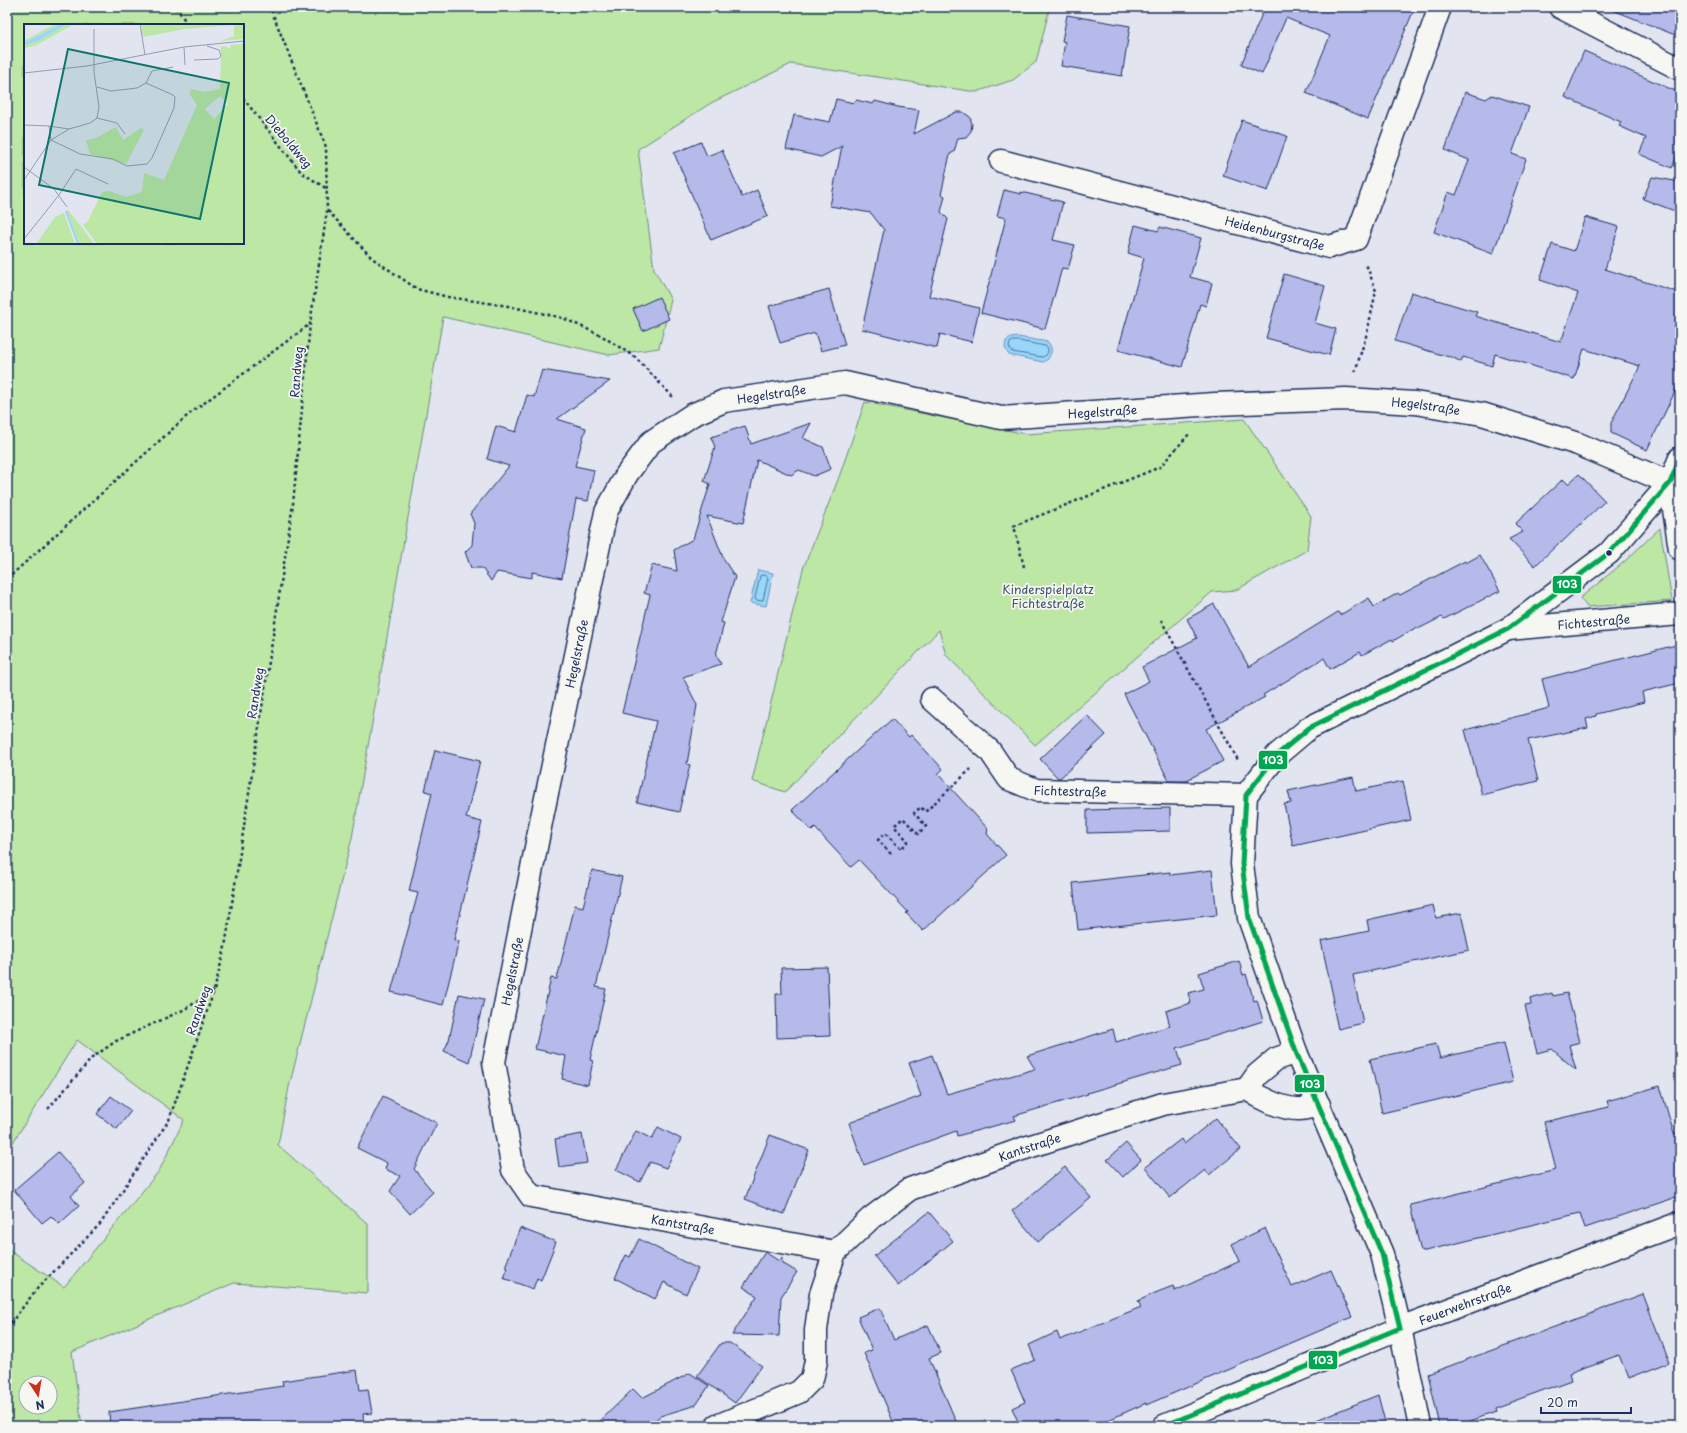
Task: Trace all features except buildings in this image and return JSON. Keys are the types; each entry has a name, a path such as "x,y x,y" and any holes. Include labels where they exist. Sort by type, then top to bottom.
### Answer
{"street":[{"path":"1356,239 1440,7"},
{"path":"1560,7 1680,69"},
{"name":"Heidenburgstraße","path":"1001,160 1329,248 1356,239"},
{"name":"Hegelstraße","path":"531,1196 513,1170 494,1062 542,817 606,512 627,474 651,442 692,415 724,401 845,383 1001,418 1215,404 1346,399 1415,403 1482,414 1578,444 1670,483"},
{"name":"Fichtestraße","path":"932,698 990,751 1009,779 1036,790 1250,791 1277,755 1309,728 1508,629 1609,553 1670,483 1680,458"},
{"path":"1670,483 1680,549"},
{"name":"Fichtestraße","path":"1508,629 1680,614"},
{"path":"1250,791 1242,864 1249,918 1296,1052 1382,1254 1400,1328 1420,1426"},
{"path":"1296,1052 1276,1059 1257,1074 1247,1089 1261,1098 1279,1105 1299,1109 1319,1105"},
{"name":"Kantstraße","path":"717,1426 799,1392 812,1379 816,1361 816,1330 821,1294 835,1252 871,1218 910,1189 1022,1149 1162,1104 1247,1089"},
{"name":"Kantstraße","path":"531,1196 835,1252"},
{"name":"Feuerwehrstraße","path":"1164,1426 1400,1328 1680,1223"}],"path":[{"path":"176,7 187,24"},
{"name":"Randweg","path":"7,1328 36,1290 102,1223 169,1120 214,991 225,947 238,872 293,504 310,324 327,211 326,147 270,7"},
{"name":"Dieboldweg","path":"244,99 301,172 327,189"},
{"path":"327,211 372,258 417,289 448,297 508,306 563,318 602,336 635,358 692,415"},
{"path":"1346,399 1367,333 1376,291 1356,239"},
{"path":"7,578 188,415 310,324"},
{"path":"1024,567 1014,526 1160,467 1215,404"},
{"path":"1161,620 1250,791"},
{"path":"891,854 878,840 885,833 900,849 908,841 894,826 903,818 918,834 926,826 914,813 921,807 926,812 990,751"},
{"path":"48,1109 92,1058 116,1041 185,1009 214,991"},
{"path":"7,1245 10,1242"}],"green space":[{"path":"7,7 1050,7 1036,62 1013,80 976,92 791,64 711,103 638,149 654,269 671,300 659,348 609,355 443,317 352,838 289,1087 278,1145 368,1224 368,1293 234,1283 72,1352 82,1426 7,1426 7,1249 64,1287 159,1171 184,1120 77,1040 7,1152"},
{"name":"Kinderspielplatz Fichtestraße","path":"865,402 1026,434 1244,419 1311,516 1307,550 1236,590 1212,592 1035,745 946,655 939,630 785,792 752,781 803,569 839,477"},
{"path":"1660,528 1672,601 1587,607 1580,598 1624,562"}],"water":[{"path":"1018,337 1048,342 1051,350 1048,359 1043,362 1009,355 1005,348 1006,341 1011,338"},
{"path":"758,570 773,573 766,606 750,603"}],"transit line":[{"name":"103","path":"1164,1426 1400,1328 1382,1254 1296,1052 1249,918 1242,864 1246,795 1277,755 1309,728 1508,629 1609,553 1670,483 1680,458"}]}
